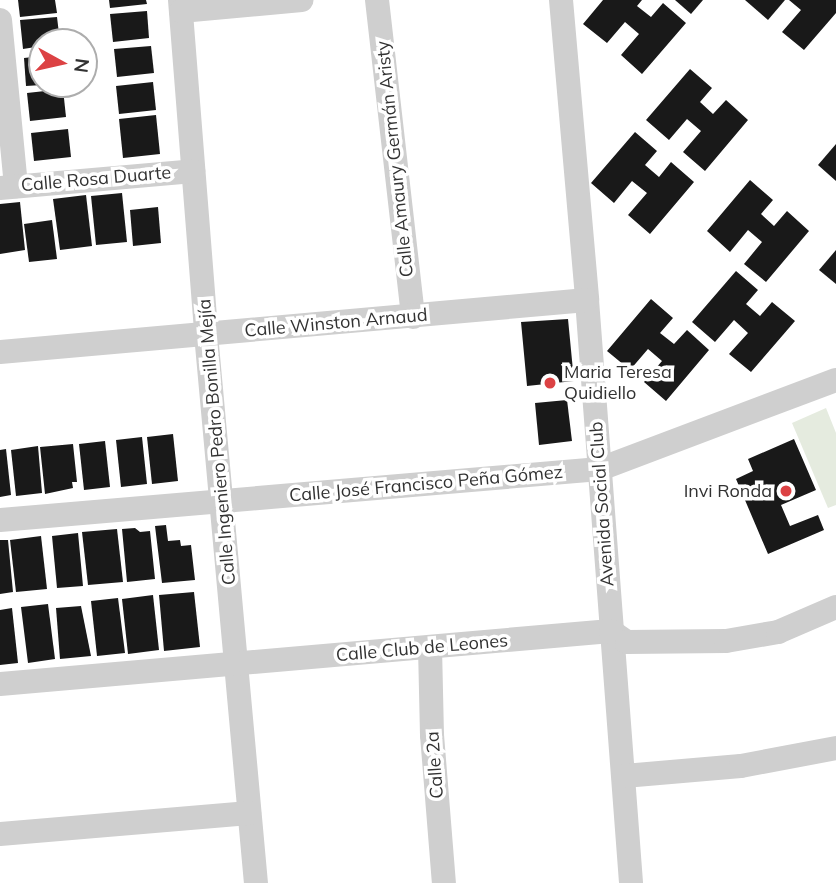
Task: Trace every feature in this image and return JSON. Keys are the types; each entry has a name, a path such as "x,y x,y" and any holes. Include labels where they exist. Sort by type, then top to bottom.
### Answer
{"street":[{"path":"180,5 302,0"},
{"name":"Calle Amaury Germán Aristy","path":"377,0 413,317"},
{"name":"Avenida Social Club","path":"561,0 587,300 631,883"},
{"name":"Calle Ingeniero Pedro Bonilla Mejía","path":"180,5 206,334 256,883"},
{"path":"0,20 8,187"},
{"name":"Calle Rosa Duarte","path":"8,187 193,171"},
{"name":"Calle Winston Arnaud","path":"0,352 587,300"},
{"name":"Calle José Francisco Peña Gómez","path":"0,520 600,470 836,380"},
{"name":"Calle Club de Leones","path":"0,684 611,631 627,642 726,640 778,632 836,607"},
{"name":"Calle 2a","path":"430,647 432,736 444,883"},
{"path":"624,776 741,766 836,748"},
{"path":"0,834 249,813"}],"shaded area":[{"path":"826,408 836,433 836,505 828,508 792,423"}],"building":[{"path":"18,0 55,0 57,13 20,17"},
{"path":"109,0 146,0 147,4 110,8"},
{"path":"603,0 642,0 637,6 651,17 663,3 686,23 642,74 621,55 639,34 625,22 607,43 583,24"},
{"path":"675,0 703,0 691,14"},
{"path":"745,0 785,0 768,20"},
{"path":"789,0 836,0 836,13 804,50 782,32 801,10"},
{"path":"147,11 149,38 113,42 110,14"},
{"path":"57,17 58,28 28,28 28,48 23,49 20,20"},
{"path":"151,46 154,73 117,77 114,49"},
{"path":"24,58 28,58 28,86 26,86"},
{"path":"690,69 712,88 700,102 713,114 726,100 748,120 705,171 683,152 701,131 687,119 669,140 646,120"},
{"path":"153,82 156,110 119,114 116,86"},
{"path":"27,93 28,98 64,98 66,117 30,121"},
{"path":"156,115 160,154 123,158 119,119"},
{"path":"68,129 71,157 34,161 31,133"},
{"path":"635,132 657,151 645,165 659,177 671,162 694,182 650,234 628,215 647,193 632,181 614,203 591,183"},
{"path":"836,144 836,181 818,165"},
{"path":"750,180 773,200 761,214 774,226 787,211 809,231 766,282 744,264 762,242 748,230 730,252 707,231"},
{"path":"122,193 127,242 96,245 91,196"},
{"path":"86,195 92,246 60,250 53,199"},
{"path":"20,202 25,250 0,254 0,204"},
{"path":"158,207 161,243 133,246 130,210"},
{"path":"52,220 57,259 29,262 24,224"},
{"path":"836,250 836,284 819,270"},
{"path":"736,271 758,290 746,304 760,316 772,302 795,321 751,372 729,354 748,333 734,320 715,342 692,322"},
{"path":"651,299 673,318 660,333 674,344 687,330 709,350 666,401 644,382 662,361 648,349 630,370 607,351"},
{"path":"568,319 574,381 527,386 521,322"},
{"path":"567,400 572,441 539,445 535,403"},
{"path":"173,434 178,481 152,484 147,437"},
{"path":"142,437 147,484 121,487 116,440"},
{"path":"794,439 816,490 781,505 790,526 818,515 824,530 768,554 736,479 753,471 748,459"},
{"path":"105,441 110,487 84,490 79,444"},
{"path":"73,444 77,482 72,482 73,488 45,494 40,447"},
{"path":"38,446 42,493 16,496 11,450"},
{"path":"6,449 11,495 0,497 0,450"},
{"path":"166,525 168,541 180,540 181,546 191,545 195,580 162,583 155,526"},
{"path":"135,528 140,532 150,531 155,579 127,582 122,529"},
{"path":"117,529 123,582 88,585 82,532"},
{"path":"78,533 83,586 57,588 52,536"},
{"path":"41,536 47,589 16,592 10,540"},
{"path":"0,540 8,540 13,592 0,594"},
{"path":"194,592 200,647 164,651 159,595"},
{"path":"153,595 159,650 128,654 122,599"},
{"path":"118,598 125,653 97,656 91,601"},
{"path":"48,604 55,659 28,663 21,607"},
{"path":"81,606 91,656 60,659 56,608"},
{"path":"12,608 18,663 0,665 0,610"}],"place":[{"name":"Maria Teresa Quidiello","path":"550,383"},
{"name":"Invi Ronda","path":"786,491"}]}
